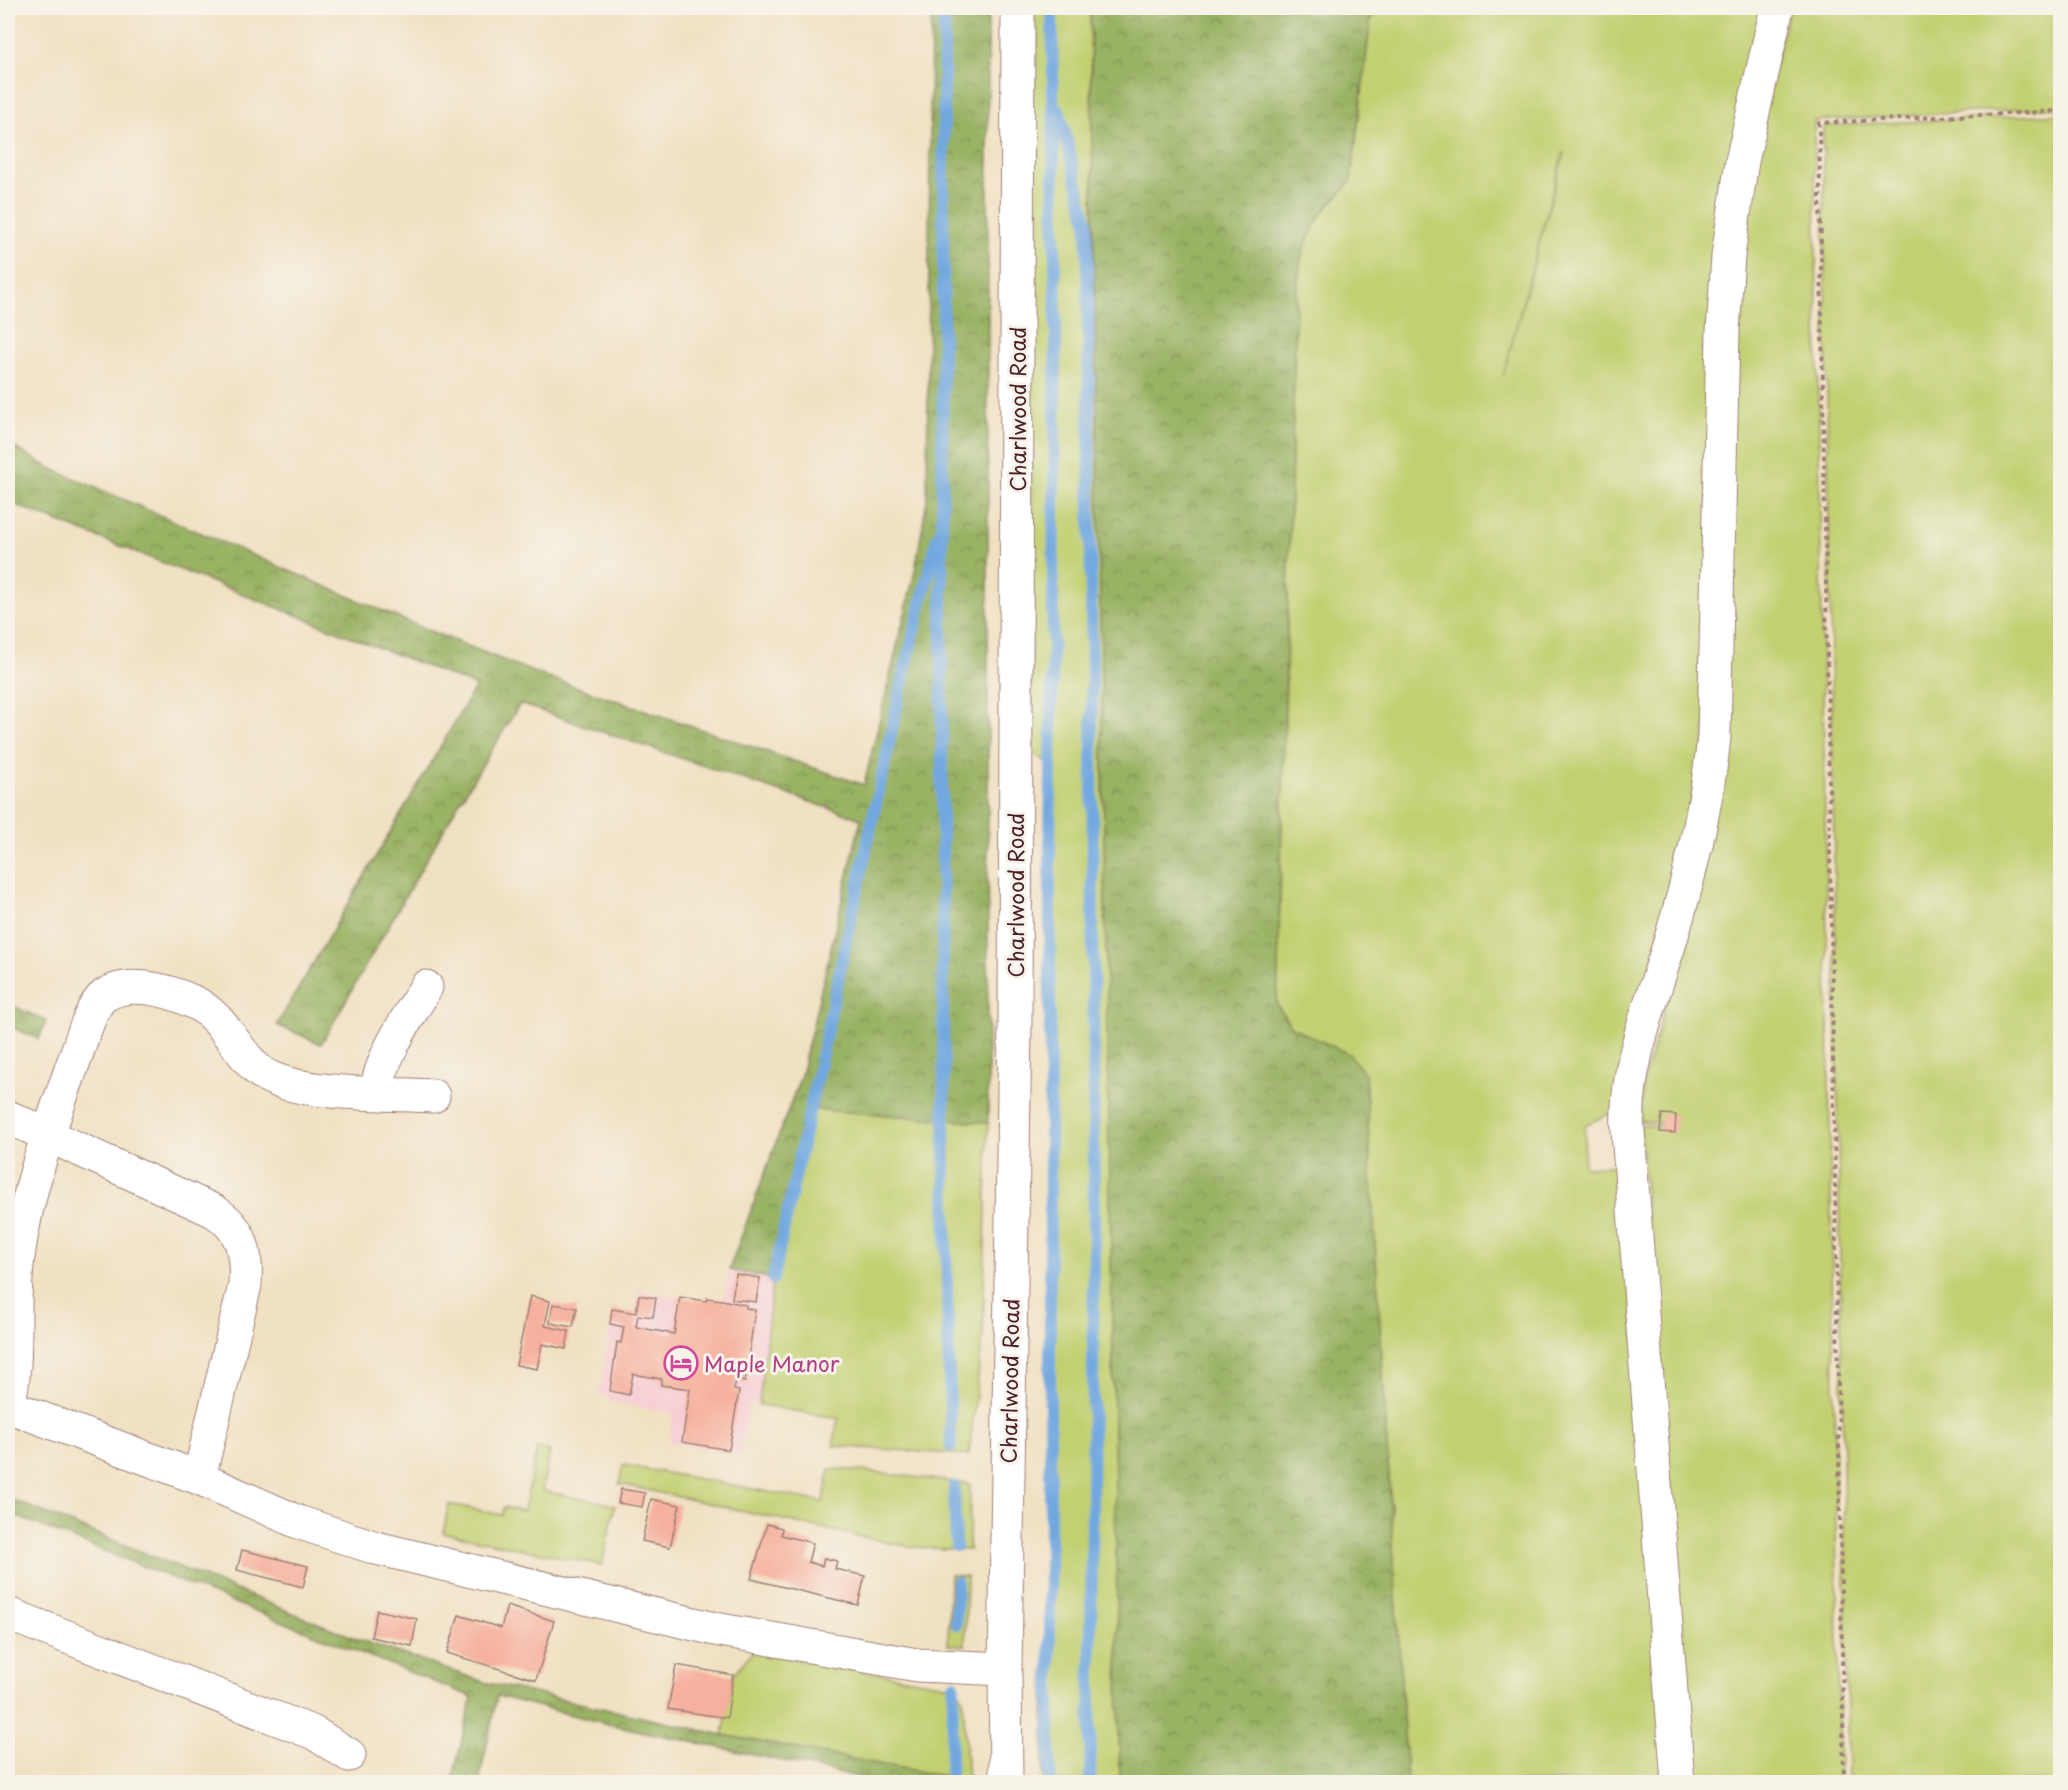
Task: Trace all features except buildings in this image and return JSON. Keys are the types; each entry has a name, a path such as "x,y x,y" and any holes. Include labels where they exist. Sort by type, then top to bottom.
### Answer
{"street":[{"name":"Charlwood Road","path":"1006,1782 1005,1669 1015,1027 1018,8"},
{"path":"1678,1782 1628,1132 1627,1091 1680,909 1711,764 1714,737 1723,331 1728,256 1742,161 1777,8"},
{"path":"376,1092 385,1060 426,987"},
{"path":"433,1096 301,1087 277,1082 255,1067 219,1021 204,1007 165,993 128,988 102,997 87,1025 47,1136 28,1203 18,1257 14,1305 13,1379 8,1406 199,1478 298,1522 376,1548 677,1621 917,1665 1005,1669"},
{"path":"8,1117 214,1211 233,1225 243,1243 245,1284 199,1478"},
{"path":"8,1614 299,1727 325,1738 349,1755"}],"path":[{"path":"1844,1782 1819,123 2061,111"}],"shaded area":[{"name":"Maple Manor","path":"729,1270 773,1279 759,1405 749,1404 740,1455 669,1442 674,1413 609,1402 609,1396 599,1395 611,1324 636,1313 640,1291 706,1301 707,1298 722,1300"}],"green space":[{"path":"931,8 988,8 988,1123 812,1109 773,1279 729,1270 801,1075 861,819 520,704 459,803 321,1044 277,1025 476,686 8,502 8,444 50,468 418,626 533,672 864,785 915,571 927,499"},
{"path":"1032,8 1090,8 1120,1782 1043,1782 1048,1439 1051,766 1034,753 1031,739"},
{"path":"1090,8 1372,8 1351,181 1319,217 1308,239 1301,258 1296,297 1277,1005 1291,1027 1349,1054 1365,1074 1407,1782 1120,1782"},
{"path":"1372,8 1766,8 1754,57 1704,746 1617,1110 1585,1125 1584,1167 1621,1165 1671,1782 1407,1782 1365,1074 1291,1027 1277,1005 1296,297 1301,258 1308,239 1319,217 1351,181","holes":["1563,153 1564,153 1503,376"]},
{"path":"1789,8 2060,8 2060,107 1814,121 1840,1782 1689,1782 1640,1125 1661,1126 1661,1123 1640,1121 1643,1082 1700,885 1741,259 1764,109"},
{"path":"2060,114 2060,1782 1848,1782 1823,126"},
{"path":"8,1004 46,1021 39,1039 8,1026"},
{"path":"812,1109 988,1123 983,1332 969,1455 833,1446 838,1418 759,1405 773,1279"},
{"path":"537,1448 550,1451 542,1491 615,1505 602,1565 443,1533 449,1504 502,1515 504,1507 524,1511"},
{"path":"623,1465 823,1502 830,1469 970,1484 969,1550 922,1548 890,1543 619,1484"},
{"path":"8,1498 355,1638 484,1682 723,1735 943,1776 943,1782 882,1782 608,1724 497,1696 479,1782 452,1782 472,1697 8,1513"},
{"path":"950,1575 967,1576 965,1645 948,1645"},
{"path":"752,1652 957,1687 963,1699 968,1782 943,1782 942,1776 723,1735 733,1675"}],"waterway":[{"path":"944,8 942,907 951,1447"},
{"path":"1050,1782 1050,857 1056,332 1052,8"},
{"path":"1059,110 1087,222 1094,1230 1090,1782"},
{"path":"773,1279 904,674 938,535"},
{"path":"954,1486 956,1546"},
{"path":"956,1624 957,1582"},
{"path":"950,1774 954,1685"}],"place":[{"name":"Maple Manor","path":"681,1363"}]}
